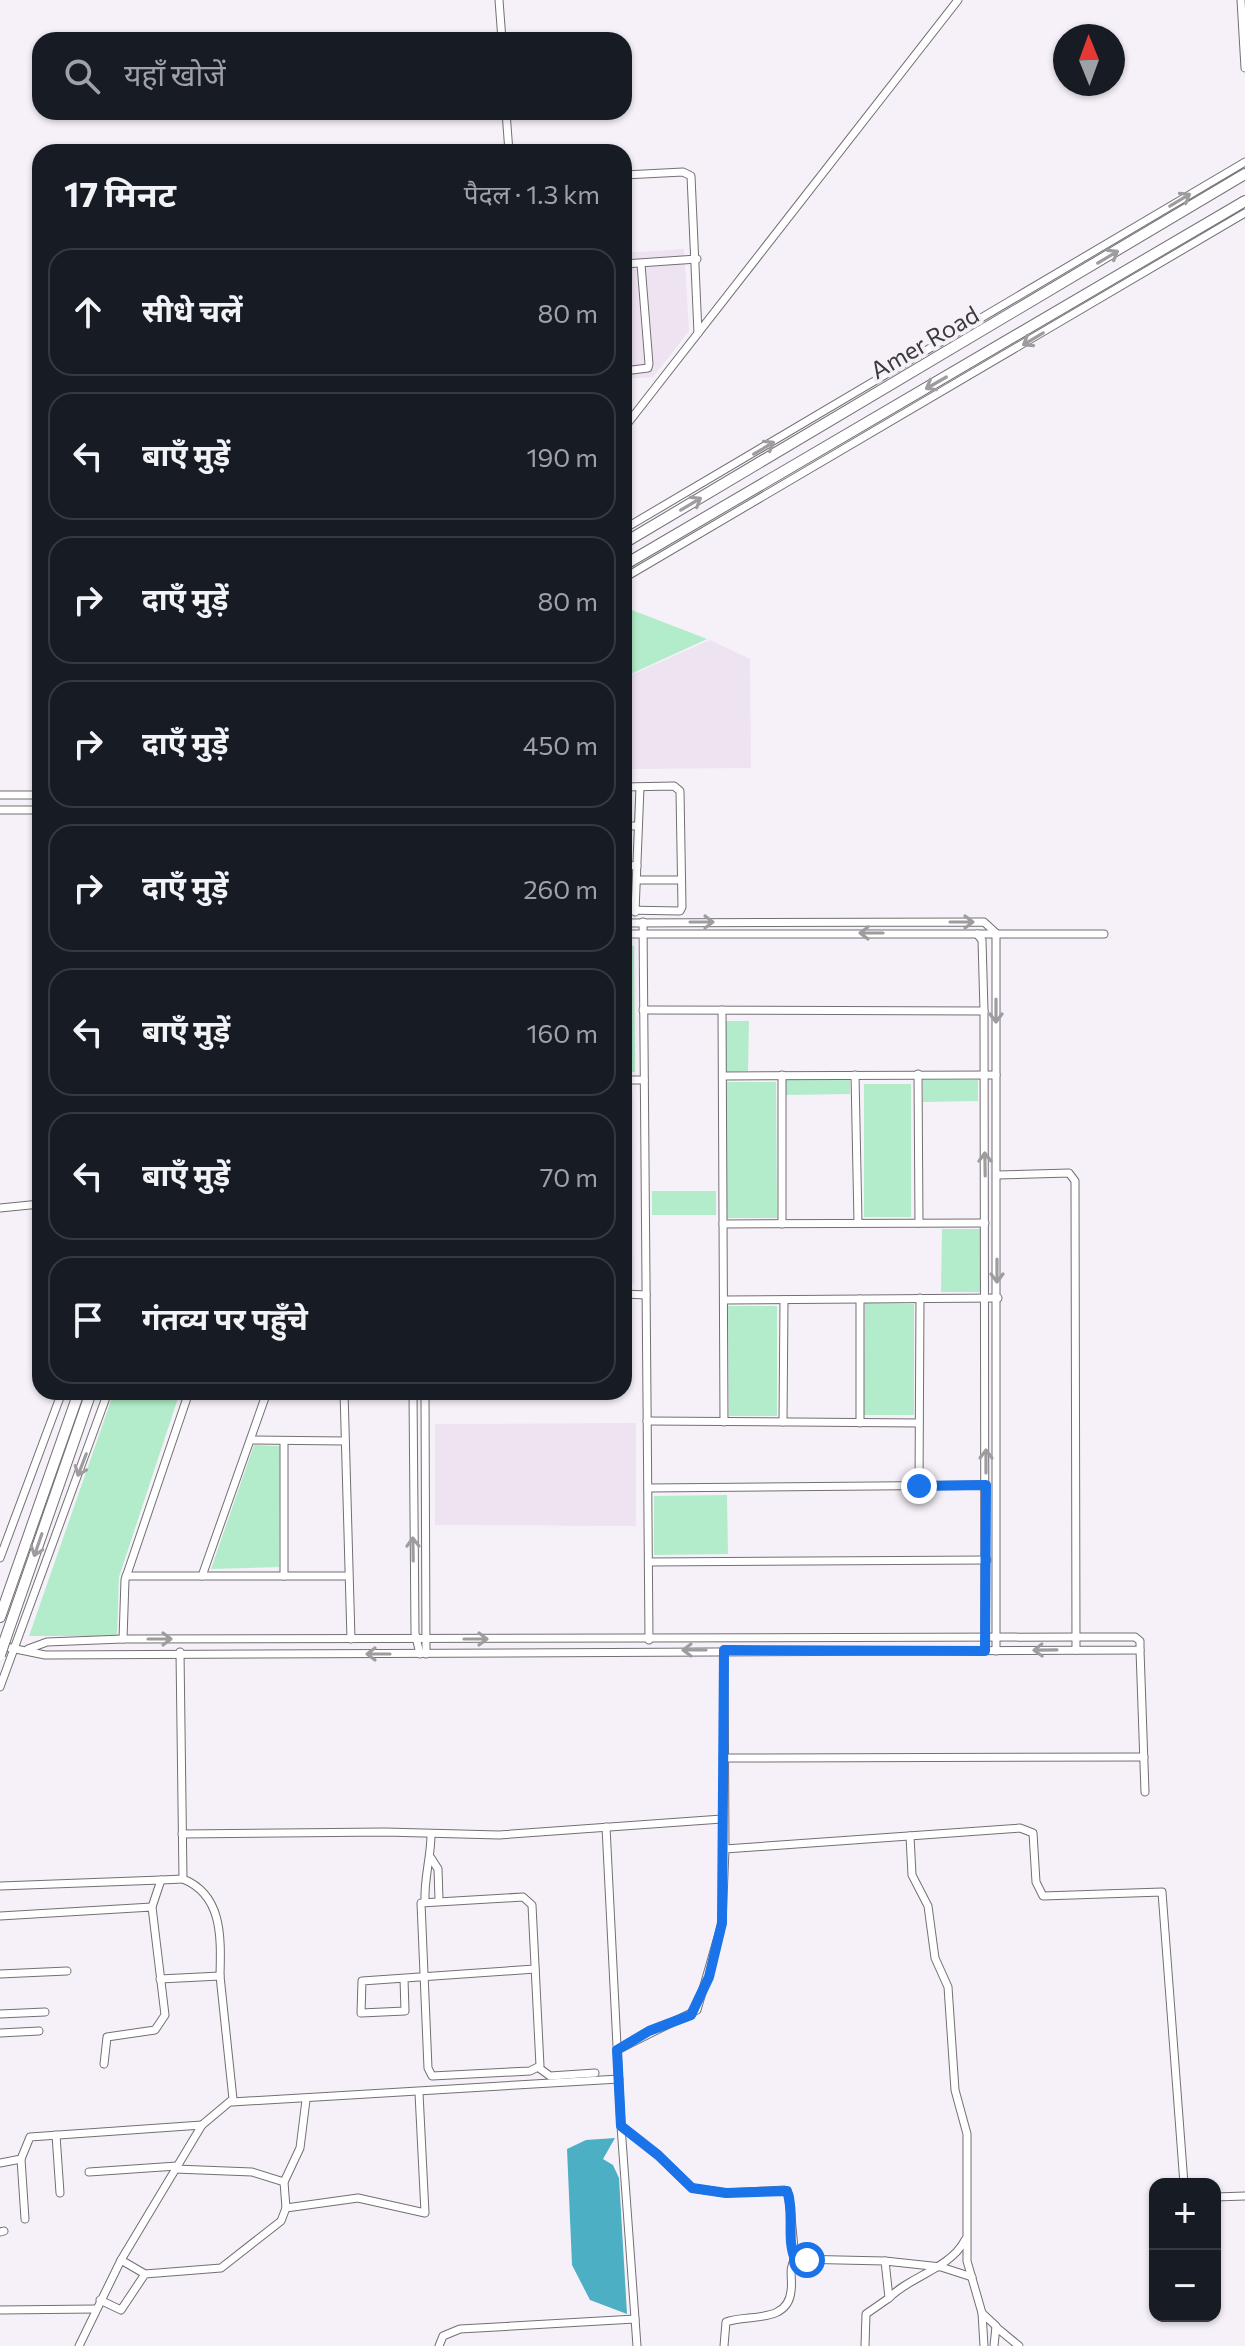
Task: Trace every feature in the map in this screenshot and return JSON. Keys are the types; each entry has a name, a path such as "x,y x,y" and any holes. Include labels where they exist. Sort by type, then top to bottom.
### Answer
{"highway":[{"name":"Amer Road","path":"632,538 712,485 899,381 1245,174"},
{"name":"Amer Road","path":"632,560 1245,201"},
{"path":"1069,265 1074,277"},
{"path":"1011,300 1015,313"},
{"path":"893,370 899,381"},
{"path":"0,1617 76,1400"},
{"path":"0,1655 88,1400"}],"street":[{"path":"499,0 501,32"},
{"path":"632,418 958,0"},
{"path":"1241,0 1245,68"},
{"path":"507,120 508,144"},
{"path":"632,525 712,485 893,370 1245,162"},
{"path":"632,175 683,172 691,176 698,333"},
{"path":"632,573 1245,213"},
{"path":"632,264 697,259"},
{"path":"632,370 648,368 650,359 641,264"},
{"path":"632,787 674,786 680,791 680,911 635,910"},
{"path":"640,787 635,910 643,934 649,1650"},
{"path":"0,795 32,795"},
{"path":"0,810 32,810"},
{"path":"632,826 638,826"},
{"path":"632,866 637,866"},
{"path":"637,880 680,880"},
{"path":"632,922 984,922 996,933 996,1651"},
{"path":"632,934 1104,934"},
{"path":"977,934 982,940 984,1011 985,1651"},
{"path":"643,1010 984,1011"},
{"path":"722,1010 724,1422"},
{"path":"918,1074 919,1223"},
{"path":"782,1075 782,1224"},
{"path":"855,1075 858,1223"},
{"path":"723,1076 996,1075"},
{"path":"632,1080 644,1080"},
{"path":"997,1175 1069,1173 1075,1181 1076,1650"},
{"path":"0,1208 32,1205"},
{"path":"723,1224 985,1223"},
{"path":"632,1294 646,1295"},
{"path":"919,1486 920,1298"},
{"path":"724,1300 998,1298"},
{"path":"860,1299 860,1423"},
{"path":"783,1422 784,1300"},
{"path":"0,1558 59,1400"},
{"path":"0,1687 6,1645 105,1400"},
{"path":"123,1639 126,1576 186,1400"},
{"path":"202,1576 264,1400"},
{"path":"344,1400 351,1639"},
{"path":"413,1400 415,1639 423,1654"},
{"path":"423,1654 425,1400"},
{"path":"647,1421 919,1423"},
{"path":"251,1440 344,1441"},
{"path":"284,1441 284,1576"},
{"path":"648,1488 986,1485"},
{"path":"649,1562 987,1560"},
{"path":"126,1576 347,1576"},
{"path":"28,1649 47,1642 123,1639 1135,1637 1140,1641 1145,1792"},
{"path":"6,1645 45,1655 1140,1650"},
{"path":"617,2050 697,2010 722,1923 725,1849 722,1819 724,1650"},
{"path":"180,1652 183,1879"},
{"path":"723,1758 1144,1757"},
{"path":"182,1834 499,1835 722,1819"},
{"path":"606,1827 621,2126 637,2346"},
{"path":"725,1849 1028,1829 1033,1833 1036,1882 1043,1896 1162,1892 1184,2178"},
{"path":"431,1834 431,1858 424,1870 425,1901 419,1908 428,2068 432,2076 539,2068 554,2076 595,2073"},
{"path":"910,1836 912,1875 928,1906 935,1958 948,1987 955,2090 967,2134 965,2240 982,2313 984,2346"},
{"path":"431,1858 438,1869 439,1900"},
{"path":"0,1886 183,1879 198,1885 211,1900 218,1920 232,2102"},
{"path":"104,2064 107,2037 147,2032 160,2025 166,2003 160,1979 152,1907 161,1880"},
{"path":"425,1901 529,1899 541,2058 539,2068"},
{"path":"0,1916 152,1907"},
{"path":"404,1979 405,2011 361,2013 360,1982 535,1969"},
{"path":"0,1974 67,1971"},
{"path":"160,1979 220,1976"},
{"path":"0,2014 45,2012"},
{"path":"0,2033 39,2031"},
{"path":"79,2346 121,2260 202,2125 232,2102 619,2079"},
{"path":"286,2208 358,2198 425,2213 419,2093"},
{"path":"121,2260 145,2274 221,2268 281,2221 286,2208 284,2182 300,2148 306,2100"},
{"path":"25,2219 21,2159 30,2137 202,2125"},
{"path":"621,2126 658,2155 692,2188 726,2193 787,2191 795,2259 791,2265 792,2289 787,2303 767,2316 726,2322 724,2346"},
{"path":"56,2135 60,2193"},
{"path":"0,2163 21,2159"},
{"path":"89,2172 176,2167 252,2172 284,2182"},
{"path":"1221,2197 1245,2196"},
{"path":"865,2346 866,2314 912,2278 957,2252 965,2240"},
{"path":"795,2259 885,2261 937,2266 972,2277"},
{"path":"885,2261 889,2298"},
{"path":"100,2300 123,2309 145,2274"},
{"path":"0,2310 96,2309"},
{"path":"982,2313 1019,2346"},
{"path":"439,2346 443,2336 460,2329 635,2319"},
{"path":"994,2346 996,2327"}],"shaded area":[{"path":"684,249 689,331 653,377 632,378 632,252"},
{"path":"710,640 750,659 751,768 632,769 632,674"},
{"path":"632,1093 633,1093 632,1284"},
{"path":"636,1423 636,1526 435,1525 435,1424"}],"green space":[{"path":"632,610 707,639 632,673"},
{"path":"632,946 634,946 635,1072 632,1072"},
{"path":"724,1021 749,1021 748,1071 724,1072"},
{"path":"850,1077 850,1094 786,1095 786,1078"},
{"path":"923,1080 978,1080 978,1101 923,1102"},
{"path":"727,1082 776,1082 777,1218 727,1218"},
{"path":"864,1084 911,1084 911,1217 864,1217"},
{"path":"652,1191 716,1191 716,1215 652,1215"},
{"path":"942,1229 980,1229 980,1292 941,1292"},
{"path":"865,1303 914,1304 914,1415 864,1415"},
{"path":"728,1306 777,1306 777,1416 729,1416"},
{"path":"111,1400 177,1400 119,1577 117,1636 29,1636"},
{"path":"254,1445 280,1446 279,1567 211,1569"},
{"path":"727,1495 728,1554 654,1555 654,1496"}],"water":[{"path":"615,2138 603,2159 613,2165 619,2178 627,2314 590,2300 572,2265 567,2149 586,2140"}],"route":[{"path":"807,2260 795,2259 792,2251 794,2229 787,2191 726,2193 692,2188 645,2143 621,2126 617,2050 649,2031 691,2015 697,2010 709,1977 722,1923 725,1849 722,1819 724,1650 985,1651 986,1485 919,1486"}]}
